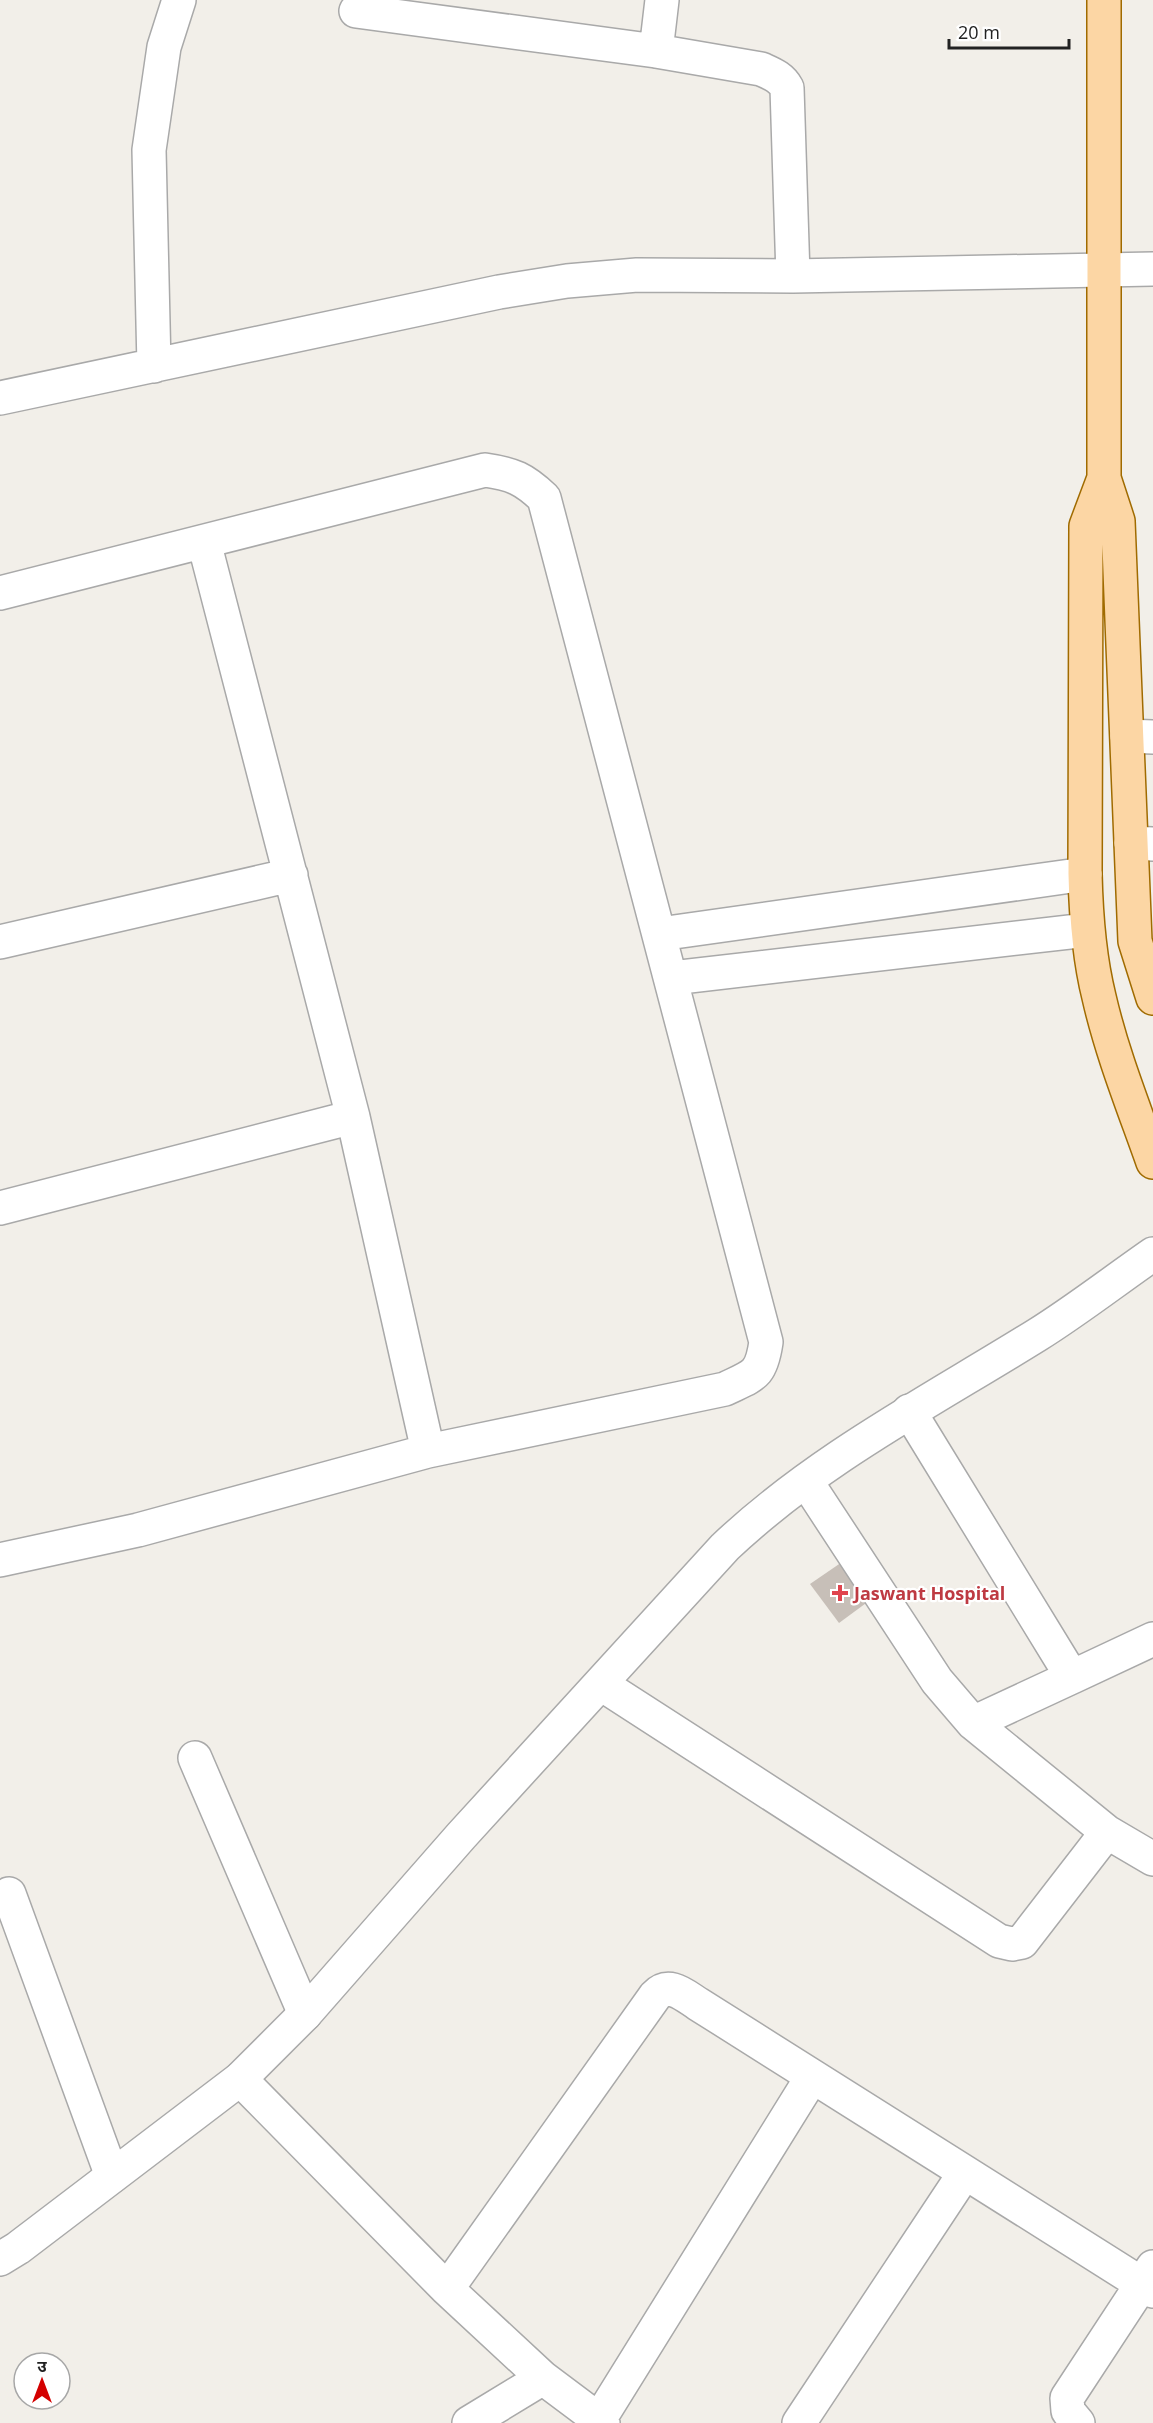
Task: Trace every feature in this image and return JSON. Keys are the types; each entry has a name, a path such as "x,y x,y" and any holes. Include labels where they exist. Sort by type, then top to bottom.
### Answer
{"main road":[{"path":"1104,0 1104,478 1118,521 1140,737 1142,843 1135,941 1153,998"},
{"path":"1104,478 1086,526 1085,874 1087,930 1098,996 1113,1049 1153,1162"}],"street":[{"path":"154,366 149,150 164,47 179,0"},
{"path":"656,51 662,0"},
{"path":"356,11 656,51 761,69 783,81 787,88 793,276"},
{"path":"0,398 499,292 567,281 637,275 793,276 1153,269"},
{"path":"0,593 485,470 504,472 525,480 544,498 766,1342 763,1364 754,1374 725,1389 428,1451 138,1530 0,1560"},
{"path":"204,542 353,1117 428,1451"},
{"path":"660,934 1085,874"},
{"path":"0,942 291,875"},
{"path":"672,978 1087,930"},
{"path":"0,1208 353,1117"},
{"path":"0,2259 18,2248 240,2079 305,2014 461,1836 725,1547 752,1522 806,1480 909,1412 1038,1334 1153,1254"},
{"path":"909,1412 1072,1677"},
{"path":"806,1480 932,1674 973,1723 1107,1832 1153,1859"},
{"path":"973,1723 1153,1639"},
{"path":"602,1684 999,1941 1012,1944 1022,1942 1107,1832"},
{"path":"195,1758 305,2014"},
{"path":"9,1894 112,2176"},
{"path":"447,2289 660,1991 675,1990 964,2174 1149,2280 1067,2398 1068,2411 1078,2423"},
{"path":"240,2079 447,2289 543,2378 601,2422 812,2077"},
{"path":"799,2423 964,2174"},
{"path":"469,2423 543,2378"}],"building":[{"path":"845,1560 873,1598 839,1623 810,1584"}],"place":[{"name":"Jaswant Hospital","path":"840,1593"}]}
